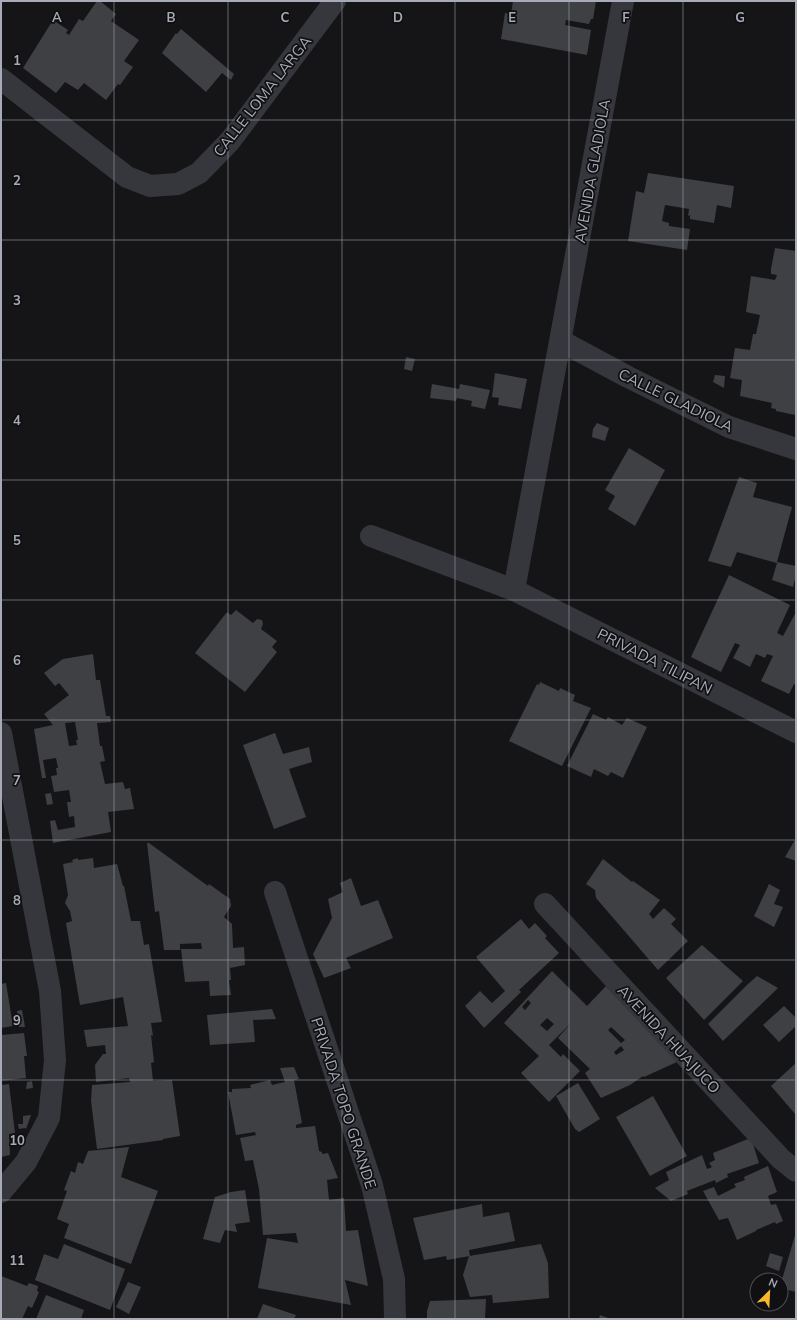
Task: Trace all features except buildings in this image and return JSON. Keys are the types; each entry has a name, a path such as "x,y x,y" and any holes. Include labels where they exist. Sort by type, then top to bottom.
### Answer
{"street":[{"name":"CALLE LOMA LARGA","path":"1,79 127,177 150,186 178,184 200,173 230,141 335,1"},
{"name":"AVENIDA GLADIOLA","path":"561,341 623,1"},
{"name":"CALLE GLADIOLA","path":"561,341 729,428 796,449"},
{"path":"514,590 561,341"},
{"name":"PRIVADA TILIPAN","path":"371,536 514,590 796,732"},
{"path":"1,733 50,991 54,1060 48,1118 26,1162 1,1192"},
{"name":"PRIVADA TOPO GRANDE","path":"275,892 372,1185 394,1279 395,1319"},
{"name":"AVENIDA HUAJUCO","path":"545,904 781,1159 796,1171"}]}
